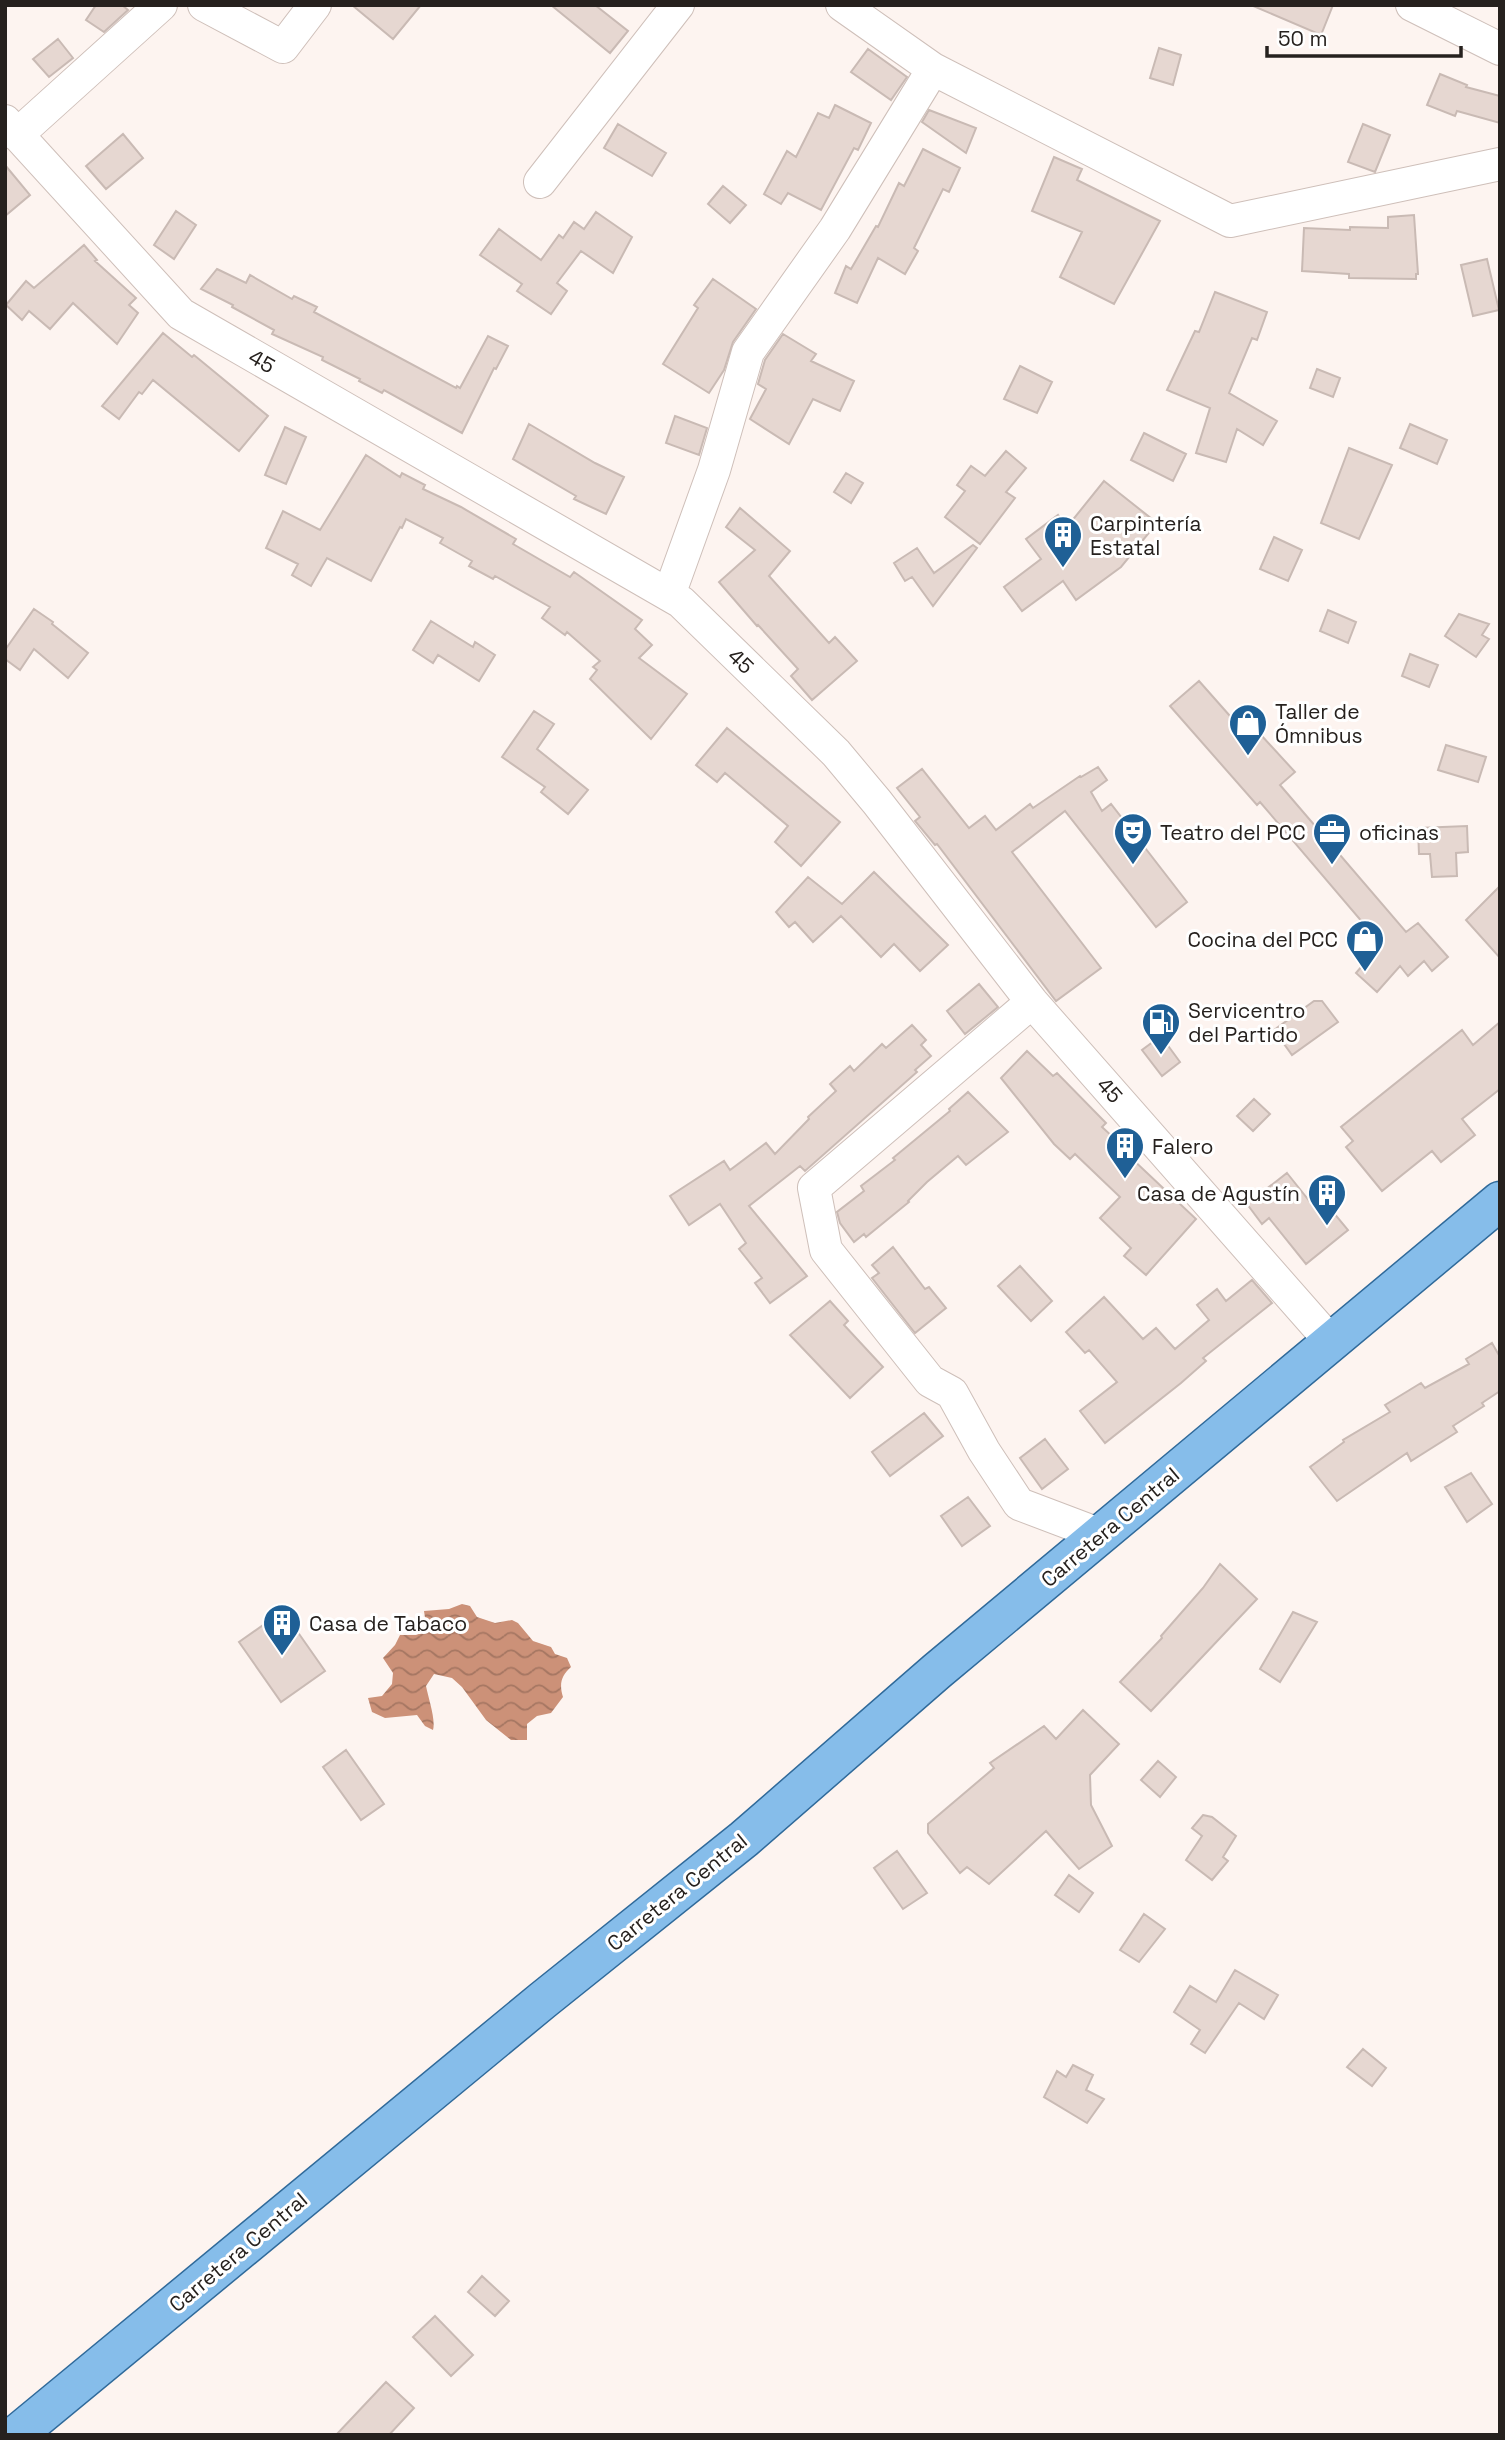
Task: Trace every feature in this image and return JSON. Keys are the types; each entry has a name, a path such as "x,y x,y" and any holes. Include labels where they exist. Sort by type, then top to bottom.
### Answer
{"main road":[{"name":"Carretera Central","path":"16,2435 533,2009 744,1839 937,1671 1500,1201"}],"street":[{"path":"11,128 161,5"},
{"path":"204,5 283,47 315,5"},
{"path":"540,182 678,5"},
{"path":"842,5 933,69 1230,222 1500,164"},
{"path":"1412,5 1500,49"},
{"path":"669,595 714,470 748,352 835,229 933,69"},
{"name":"45","path":"11,128 181,314 681,602 836,753 1032,1002 1332,1343"},
{"path":"1032,1002 814,1188 826,1250 930,1381 952,1393 984,1451 1018,1504 1101,1535"}],"water":[{"path":"462,1604 470,1606 477,1617 495,1623 512,1620 518,1623 533,1641 551,1647 555,1654 567,1658 571,1667 562,1680 563,1697 551,1713 537,1716 527,1724 527,1740 511,1740 486,1720 462,1687 452,1678 434,1674 426,1686 433,1715 433,1730 425,1726 417,1715 385,1718 372,1712 368,1698 382,1696 392,1684 393,1673 383,1658 400,1635 416,1635 427,1631 424,1611 449,1609"}],"building":[{"path":"96,5 122,5 128,10 104,32 86,20"},
{"path":"352,5 421,5 393,39"},
{"path":"551,5 595,5 628,31 610,53"},
{"path":"1251,5 1333,5 1321,35"},
{"path":"58,39 73,58 49,77 33,59"},
{"path":"1159,48 1181,55 1173,85 1150,78"},
{"path":"868,49 907,77 891,100 851,72"},
{"path":"1440,74 1467,85 1466,87 1500,96 1500,123 1457,111 1455,116 1427,105"},
{"path":"835,105 871,123 858,150 854,148 821,210 788,193 781,204 764,194 787,151 796,157 818,113 829,118"},
{"path":"929,110 976,128 966,153 922,122"},
{"path":"618,124 666,153 652,176 604,148"},
{"path":"1363,124 1390,135 1375,172 1348,162"},
{"path":"123,134 143,158 106,189 86,166"},
{"path":"923,149 960,168 949,192 943,189 914,248 918,251 905,274 878,258 857,303 835,293 846,266 851,269 876,226 878,227 899,183 904,186"},
{"path":"1054,157 1082,169 1077,180 1160,221 1114,304 1060,277 1082,232 1032,211"},
{"path":"5,165 30,195 5,216"},
{"path":"723,186 746,205 730,223 708,204"},
{"path":"176,211 196,225 174,259 154,245"},
{"path":"596,212 632,237 613,273 581,251 557,283 567,291 551,314 517,291 522,284 480,255 499,229 541,260 559,235 563,238 574,222 584,229"},
{"path":"1414,215 1418,274 1416,279 1349,278 1349,274 1302,271 1304,228 1388,228 1388,217"},
{"path":"84,245 97,260 95,261 136,298 129,305 138,313 117,344 73,303 50,329 29,311 22,320 6,305 26,281 34,288"},
{"path":"1487,259 1499,310 1473,316 1461,265"},
{"path":"217,269 246,283 250,275 292,299 294,296 317,307 314,312 456,388 460,388 488,336 508,346 462,433 384,390 382,393 359,381 360,379 322,360 323,357 272,334 274,330 201,289"},
{"path":"713,279 756,309 733,342 724,370 709,393 663,364 698,308 694,305"},
{"path":"1215,292 1267,312 1257,340 1252,338 1229,393 1277,421 1263,445 1237,429 1226,462 1196,453 1210,408 1167,390 1195,331 1199,332"},
{"path":"163,333 268,416 239,451 153,380 142,394 139,392 119,419 102,406"},
{"path":"783,334 816,354 811,361 854,381 840,411 813,399 789,444 750,419 766,389 758,384 765,360"},
{"path":"1020,366 1052,382 1037,413 1004,399"},
{"path":"1317,369 1340,378 1333,397 1310,388"},
{"path":"675,416 707,428 699,455 666,443"},
{"path":"529,424 624,477 606,514 574,499 576,496 513,459"},
{"path":"1410,424 1447,440 1437,464 1400,448"},
{"path":"285,427 306,437 286,484 265,475"},
{"path":"1144,433 1186,454 1173,481 1131,460"},
{"path":"1349,448 1392,465 1359,539 1321,523"},
{"path":"1006,451 1026,468 1006,492 1015,498 980,544 945,517 965,491 957,485 971,466 985,476"},
{"path":"366,455 400,477 402,473 425,485 423,489 461,507 516,539 513,544 570,577 574,572 642,620 635,629 652,645 639,658 687,694 651,739 590,679 597,670 593,667 600,661 567,632 565,635 542,618 550,607 495,576 493,579 469,566 472,561 440,543 443,538 406,519 371,581 327,558 311,586 292,575 298,564 266,548 283,511 320,530"},
{"path":"846,473 863,483 851,503 834,492"},
{"path":"1104,481 1157,523 1121,567 1076,600 1063,581 1022,611 1004,587 1041,559 1026,539 1058,515 1067,527"},
{"path":"740,508 790,551 769,576 829,643 835,637 857,661 812,700 791,676 798,669 719,582 755,550 726,527"},
{"path":"1274,537 1302,550 1288,581 1260,569"},
{"path":"973,545 977,548 933,606 912,577 905,581 894,563 917,548 934,573"},
{"path":"34,609 88,653 68,678 34,649 20,670 5,659 5,650"},
{"path":"1328,610 1356,622 1348,643 1320,631"},
{"path":"1459,614 1489,624 1482,635 1489,639 1476,657 1445,636"},
{"path":"431,621 473,647 475,642 495,655 479,681 438,655 433,663 413,650"},
{"path":"1410,654 1438,665 1429,687 1402,676"},
{"path":"1199,681 1253,742 1261,735 1295,772 1280,785 1406,932 1418,923 1448,957 1432,971 1424,961 1408,976 1400,966 1377,992 1356,973 1381,944 1260,802 1257,805 1170,706"},
{"path":"534,711 554,724 537,749 588,790 568,814 541,792 545,787 502,757"},
{"path":"727,728 840,822 801,866 775,842 788,826 725,773 717,782 696,765"},
{"path":"1446,745 1486,757 1478,782 1438,770"},
{"path":"1098,767 1107,780 1091,792 1102,811 1111,804 1187,902 1156,927 1065,811 1012,852 1101,968 1056,1001 937,844 935,845 915,821 920,817 897,788 922,769 969,828 985,816 996,830 1030,804 1033,808"},
{"path":"1467,826 1468,852 1456,853 1457,876 1432,877 1430,854 1419,854 1418,828"},
{"path":"874,872 948,945 920,971 894,944 881,957 841,916 813,942 795,922 789,927 776,912 808,877 842,904"},
{"path":"1500,886 1500,958 1466,920"},
{"path":"979,984 998,1007 965,1034 947,1011"},
{"path":"1314,1001 1322,1001 1338,1022 1292,1055 1274,1030"},
{"path":"1500,1022 1500,1089 1462,1119 1475,1135 1441,1162 1432,1151 1382,1191 1346,1147 1353,1141 1341,1127 1462,1030 1473,1045"},
{"path":"912,1025 926,1040 921,1045 931,1056 915,1070 917,1072 805,1171 800,1166 749,1206 807,1276 770,1303 755,1283 762,1278 739,1249 746,1243 720,1204 689,1225 670,1196 724,1161 730,1170 766,1143 775,1154 836,1091 830,1084 850,1066 854,1071 882,1044 886,1048"},
{"name":"Servicentro del Partido","path":"1161,1036 1180,1062 1162,1076 1142,1050"},
{"path":"1027,1051 1053,1076 1057,1073 1106,1123 1102,1127 1130,1153 1128,1155 1196,1219 1146,1275 1124,1256 1131,1248 1100,1218 1120,1197 1075,1154 1070,1159 1054,1144 1001,1078"},
{"path":"968,1092 1008,1132 966,1165 958,1156 927,1182 909,1202 866,1237 864,1234 854,1242 840,1223 837,1212 864,1191 861,1186 895,1160 893,1158 950,1111 949,1109"},
{"path":"1254,1099 1270,1114 1253,1131 1237,1116"},
{"path":"1287,1173 1319,1213 1328,1206 1348,1230 1306,1264 1269,1218 1262,1224 1247,1204"},
{"path":"893,1247 925,1289 929,1287 946,1308 915,1333 872,1278 879,1273 872,1265"},
{"path":"1020,1266 1052,1301 1031,1321 998,1286"},
{"path":"1252,1280 1272,1303 1203,1358 1206,1361 1181,1383 1105,1443 1080,1411 1117,1382 1089,1350 1085,1353 1066,1332 1104,1297 1143,1339 1156,1328 1175,1349 1209,1320 1197,1305 1217,1289 1226,1301"},
{"path":"830,1301 848,1321 844,1325 883,1367 850,1398 790,1335"},
{"path":"1492,1343 1500,1357 1500,1391 1482,1403 1484,1406 1453,1426 1457,1432 1411,1461 1407,1453 1337,1501 1310,1467 1344,1442 1343,1440 1390,1412 1385,1405 1421,1383 1425,1388 1469,1364 1466,1359"},
{"path":"924,1413 943,1436 890,1476 872,1452"},
{"path":"1045,1439 1068,1469 1042,1489 1020,1458"},
{"path":"1471,1473 1492,1504 1467,1522 1445,1487"},
{"path":"968,1497 990,1526 962,1546 941,1516"},
{"path":"1220,1564 1257,1599 1151,1711 1120,1682 1162,1638"},
{"name":"Casa de Tabaco","path":"283,1611 325,1671 281,1702 239,1642"},
{"path":"1293,1612 1317,1622 1280,1682 1260,1669"},
{"path":"1083,1710 1119,1744 1090,1775 1091,1805 1112,1846 1079,1869 1046,1831 989,1884 967,1867 960,1873 928,1833 928,1824 994,1768 990,1763 1044,1726 1056,1739"},
{"path":"346,1750 384,1804 361,1820 323,1767"},
{"path":"1158,1761 1176,1777 1160,1797 1141,1780"},
{"path":"1203,1815 1212,1817 1236,1836 1223,1857 1228,1861 1212,1880 1186,1860 1202,1836 1192,1828"},
{"path":"897,1851 927,1893 903,1909 874,1868"},
{"path":"1069,1875 1093,1893 1079,1912 1055,1895"},
{"path":"1144,1914 1165,1929 1139,1962 1120,1950"},
{"path":"1235,1970 1278,1995 1264,2019 1239,2003 1205,2053 1191,2044 1200,2030 1174,2012 1190,1986 1216,2002"},
{"path":"1363,2049 1386,2068 1372,2086 1347,2067"},
{"path":"1073,2065 1093,2075 1086,2090 1104,2099 1087,2123 1044,2097 1057,2071 1066,2077"},
{"path":"482,2276 509,2301 495,2316 468,2292"},
{"path":"435,2316 473,2355 451,2376 413,2337"},
{"path":"386,2382 414,2408 389,2435 336,2435"}],"place":[{"name":"Carpintería Estatal","path":"1063,569"},
{"name":"Taller de Ómnibus","path":"1248,757"},
{"name":"Teatro del PCC","path":"1133,866"},
{"name":"oficinas","path":"1332,866"},
{"name":"Cocina del PCC","path":"1365,973"},
{"name":"Servicentro del Partido","path":"1161,1056"},
{"name":"Falero","path":"1125,1180"},
{"name":"Casa de Agustín","path":"1327,1227"},
{"name":"Casa de Tabaco","path":"282,1657"}]}
